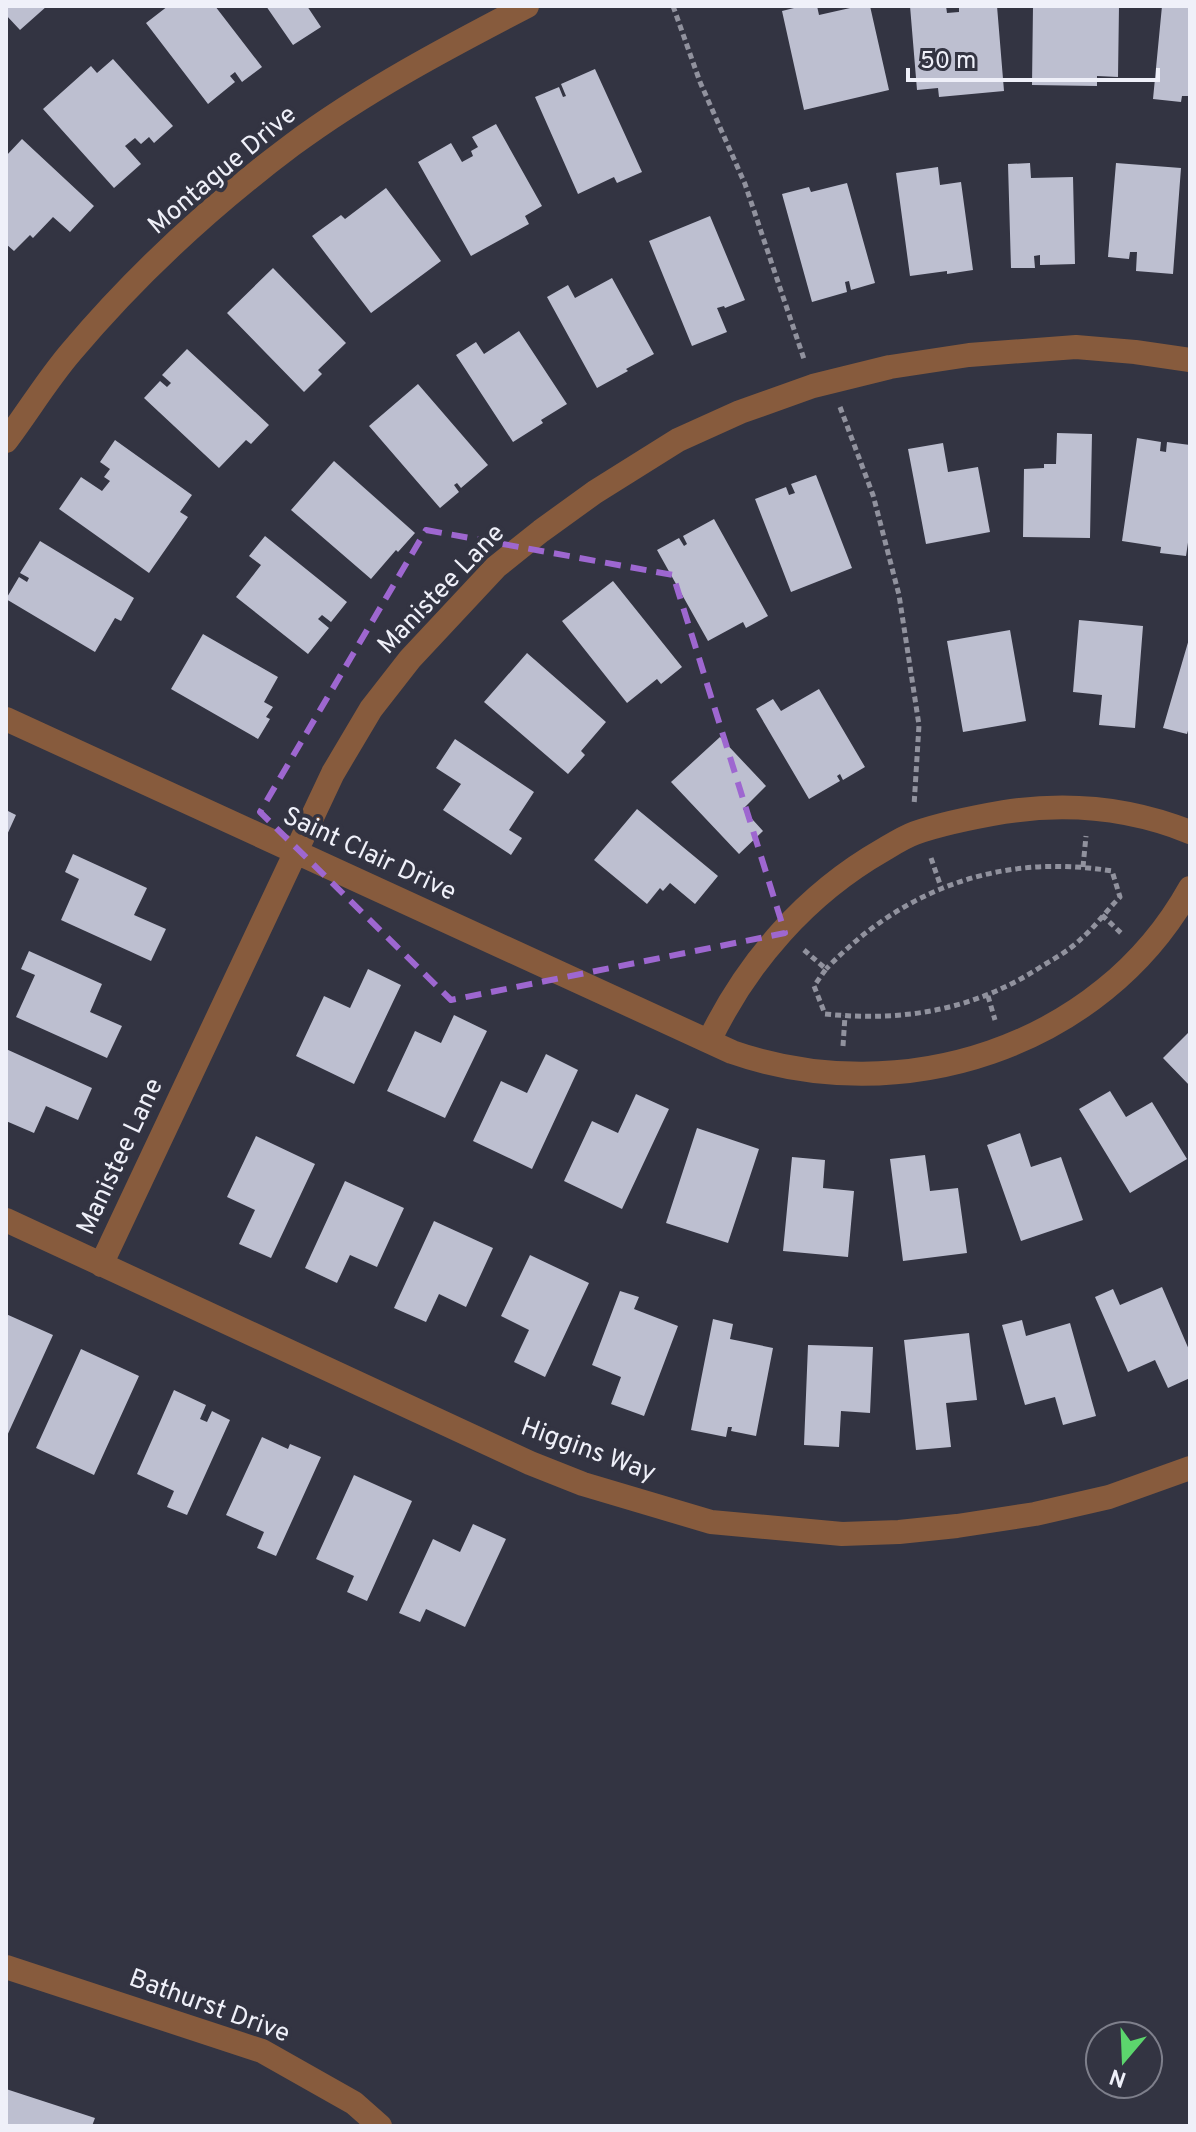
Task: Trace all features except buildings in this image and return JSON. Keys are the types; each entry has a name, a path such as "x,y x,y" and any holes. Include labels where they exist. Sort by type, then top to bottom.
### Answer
{"street":[{"name":"Montague Drive","path":"6,441 69,354 121,297 214,209 293,145 354,104 398,76 527,6"},
{"name":"Manistee Lane","path":"101,1265 333,773 371,709 410,659 496,567 602,487 678,440 740,412 822,384 890,367 1033,349 1076,347 1190,360"},
{"name":"Saint Clair Drive","path":"6,719 732,1052 802,1071 886,1074 939,1068 983,1056 1027,1038 1106,988 1141,957 1174,917 1190,888"},
{"path":"709,1041 749,972 781,932 840,876 914,834 984,815 1056,807 1087,807 1138,814 1190,832"},
{"name":"Higgins Way","path":"6,1220 530,1463 583,1484 711,1522 842,1534 957,1526 1035,1514 1109,1497 1190,1468"},
{"name":"Bathurst Drive","path":"6,1967 262,2051 354,2103 380,2126"}],"path":[{"path":"673,6 700,82 745,184 822,384 873,495 899,595 919,725 914,834"},
{"path":"1037,866 1112,871 1120,897 1083,938 1021,980 988,996 937,1011 893,1017 825,1014 814,986 826,969 875,924 941,887 1007,869 1037,866"},
{"path":"781,932 826,969"}],"highlighted area":[{"path":"426,530 673,575 785,933 451,1000 260,812"}]}
